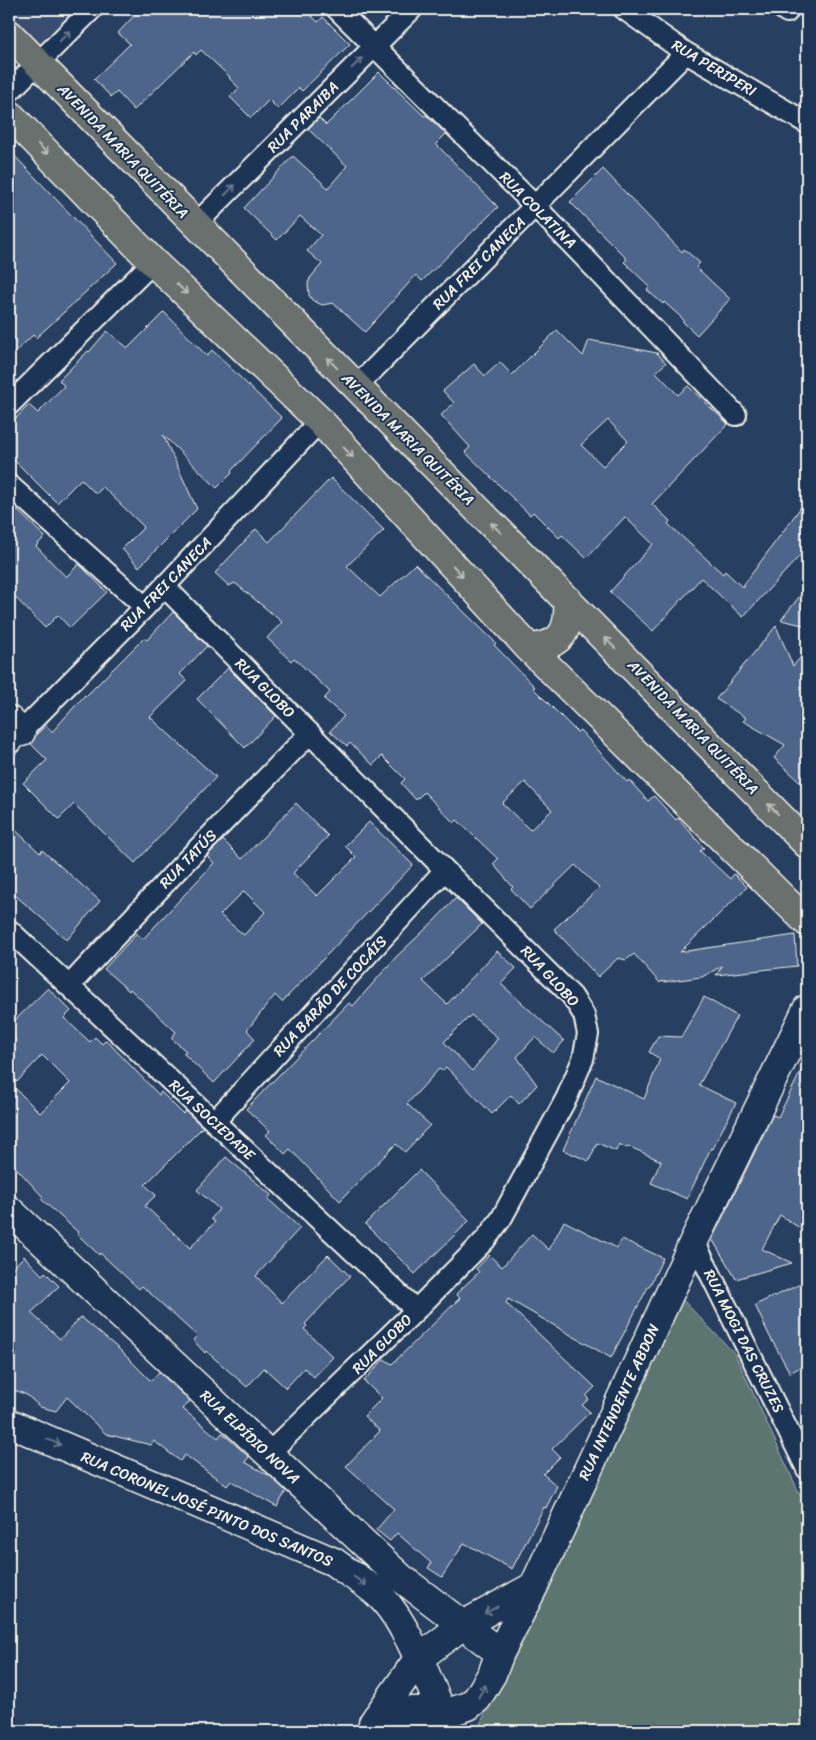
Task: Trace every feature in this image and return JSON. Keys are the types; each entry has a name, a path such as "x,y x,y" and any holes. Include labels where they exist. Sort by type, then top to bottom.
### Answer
{"main road":[{"name":"AVENIDA MARIA QUITÉRIA","path":"9,34 807,844"},
{"path":"9,114 154,262 320,421 529,648 807,922"},
{"path":"529,648 543,647 557,640 565,630 569,616 568,600"}],"street":[{"path":"9,92 92,9"},
{"name":"RUA COLATINA","path":"336,9 535,206 736,415"},
{"name":"RUA PARAIBA","path":"196,225 412,9"},
{"name":"RUA PERIPERI","path":"624,9 686,53 807,123"},
{"name":"RUA FREI CANECA","path":"356,388 686,53"},
{"path":"9,405 154,262"},
{"name":"RUA FREI CANECA","path":"13,732 165,587 320,421"},
{"path":"9,485 145,607"},
{"name":"RUA GLOBO","path":"165,587 572,996 584,1015 588,1034 583,1059 567,1096 500,1219 485,1240 268,1454"},
{"name":"RUA TATÚS","path":"69,986 181,866 310,733"},
{"name":"RUA BARÃO DE COCÁIS","path":"214,1122 445,870"},
{"name":"RUA SOCIEDADE","path":"9,930 416,1310"},
{"name":"RUA INTENDENTE ABDON","path":"372,1724 386,1711 444,1721 453,1711 468,1706 477,1699 492,1674 500,1653 534,1586 694,1240 807,1009"},
{"name":"RUA ELPÍDIO NOVA","path":"9,1210 401,1578 500,1653"},
{"name":"RUA MOGI DAS CRUZES","path":"694,1240 803,1446 807,1469"},
{"name":"RUA CORONEL JOSÉ PINTO DOS SANTOS","path":"9,1423 334,1562 378,1594 394,1611 418,1659 444,1721"},
{"name":"RUA INTENDENTE ABDON","path":"372,1724 418,1659 463,1625 534,1586"}],"shaded area":[{"path":"9,9 90,9 41,59 9,26"}],"green space":[{"path":"678,1295 735,1354 807,1510 807,1731 477,1731"}],"building":[{"path":"140,9 304,9 318,22 323,17 350,44 302,91 299,88 278,109 269,100 251,118 230,97 239,88 201,50 196,55 194,52 134,110 117,92 111,97 94,79 130,44 118,33"},
{"path":"379,72 424,116 426,115 446,134 436,144 498,207 422,281 416,275 365,332 333,303 322,305 312,300 309,295 308,284 310,278 322,264 307,251 321,235 300,216 277,240 244,208 293,156 328,188 347,166 308,129 319,118 326,125"},
{"path":"9,150 117,263 36,338 33,335 9,358"},
{"path":"603,169 682,252 684,249 700,263 696,267 730,299 697,335 683,322 683,319 647,290 650,287 624,262 627,259 570,202"},
{"path":"164,312 207,356 212,350 282,418 217,488 163,435 197,509 139,567 122,549 144,527 103,487 96,494 81,479 57,503 9,455 9,425 29,405 38,413 64,386 59,380 89,352 107,331 128,348"},
{"path":"557,330 583,356 589,340 657,353 666,363 656,372 678,395 688,386 728,424 652,504 670,521 668,524 723,574 725,571 742,587 807,499 807,548 743,617 701,578 653,631 610,592 653,544 625,517 586,558 562,535 559,538 533,512 530,515 465,452 470,447 441,415 454,403 443,391 474,364 485,376 500,362 512,375","holes":["608,420 628,441 603,466 581,445"]},
{"path":"331,478 384,530 347,566 380,597 415,564 496,643 494,645 535,687 533,688 577,732 580,730 627,782 629,780 648,801 654,796 676,820 678,818 704,848 700,851 730,879 734,874 747,887 680,952 795,935 797,966 716,975 722,966 702,977 662,981 660,983 634,954 626,960 618,958 598,977 554,929 599,888 575,865 530,909 511,889 513,887 493,864 498,859 457,820 454,823 424,792 416,800 401,783 405,779 382,756 373,765 350,743 347,746 330,731 344,716 324,699 330,692 294,658 291,661 267,638 282,622 235,583 229,586 215,573 256,529 269,542","holes":["525,782 552,810 530,830 502,803"]},
{"path":"9,502 45,537 36,546 66,577 79,564 107,592 70,628 58,615 45,628 9,591"},
{"path":"807,587 807,626 781,620"},
{"path":"173,612 207,646 180,674 187,681 150,717 216,777 135,863 74,804 59,819 23,783 47,760 31,744 36,735 46,725 52,732 85,695 144,638 147,640"},
{"path":"776,626 793,666 807,650 807,788 774,758 785,745 743,721 746,718 716,699"},
{"path":"228,668 276,716 245,748 197,699"},
{"path":"296,803 328,836 293,873 317,896 356,857 345,846 369,822 413,865 282,1002 275,995 247,1030 255,1039 214,1083 183,1053 186,1051 171,1038 176,1032 130,989 129,991 104,969 137,933 143,939 214,863 207,856 223,840 242,859","holes":["244,891 265,912 244,935 220,915"]},
{"path":"9,824 40,853 42,850 100,901 67,940 9,890"},
{"path":"456,898 482,924 423,981 447,1004 497,951 516,968 501,984 564,1041 553,1053 535,1037 517,1057 537,1085 519,1104 511,1095 492,1114 446,1067 442,1071 439,1069 407,1104 430,1125 405,1152 396,1144 340,1201 290,1149 285,1154 266,1135 270,1131 246,1109 349,1003 353,1006 396,957","holes":["471,1015 498,1038 472,1071 444,1042"]},
{"path":"48,988 71,1011 64,1018 90,1042 95,1037 102,1044 106,1040 159,1095 161,1092 183,1114 186,1111 203,1127 145,1185 156,1195 145,1206 190,1248 215,1222 211,1219 219,1209 197,1190 226,1157 271,1195 268,1199 300,1228 256,1276 282,1303 328,1255 350,1276 305,1324 307,1326 304,1329 333,1357 314,1377 304,1368 286,1388 264,1368 247,1387 206,1351 205,1353 193,1340 197,1336 142,1286 139,1289 100,1253 99,1255 77,1234 79,1233 41,1199 43,1197 9,1160 9,1082 40,1113 70,1083 42,1055 17,1082 9,1073 9,1047 16,1040 9,1032 9,1026"},
{"path":"704,997 737,1016 699,1085 736,1103 711,1148 687,1199 651,1183 661,1161 628,1146 627,1148 619,1144 616,1151 597,1143 589,1161 563,1150 596,1076 644,1099 660,1059 649,1052 658,1036 681,1037"},
{"path":"807,1059 807,1233 780,1215 762,1249 792,1263 736,1279 712,1239 773,1115 778,1117"},
{"path":"419,1170 469,1221 415,1274 365,1224"},
{"path":"564,1221 617,1248 622,1239 663,1258 611,1358 508,1299 506,1303 595,1387 586,1396 589,1399 582,1405 590,1412 552,1449 560,1457 543,1474 557,1486 512,1569 464,1543 442,1577 428,1568 431,1563 397,1533 390,1541 376,1530 394,1509 346,1466 380,1431 364,1416 382,1398 364,1381 384,1359 392,1364 460,1298 456,1294 479,1272 476,1269 489,1255 502,1267 532,1234 549,1250"},
{"path":"24,1256 42,1275 45,1272 59,1286 31,1313 60,1339 81,1317 120,1350 151,1381 159,1372 190,1401 183,1409 218,1438 222,1433 249,1457 245,1462 270,1476 286,1491 277,1507 231,1481 227,1486 185,1455 180,1461 154,1441 151,1445 106,1434 67,1397 56,1411 40,1407 27,1395 9,1388 9,1363 17,1355 9,1347 9,1318 14,1311 9,1305 9,1272"},
{"path":"807,1281 807,1363 790,1373 755,1305"}]}
